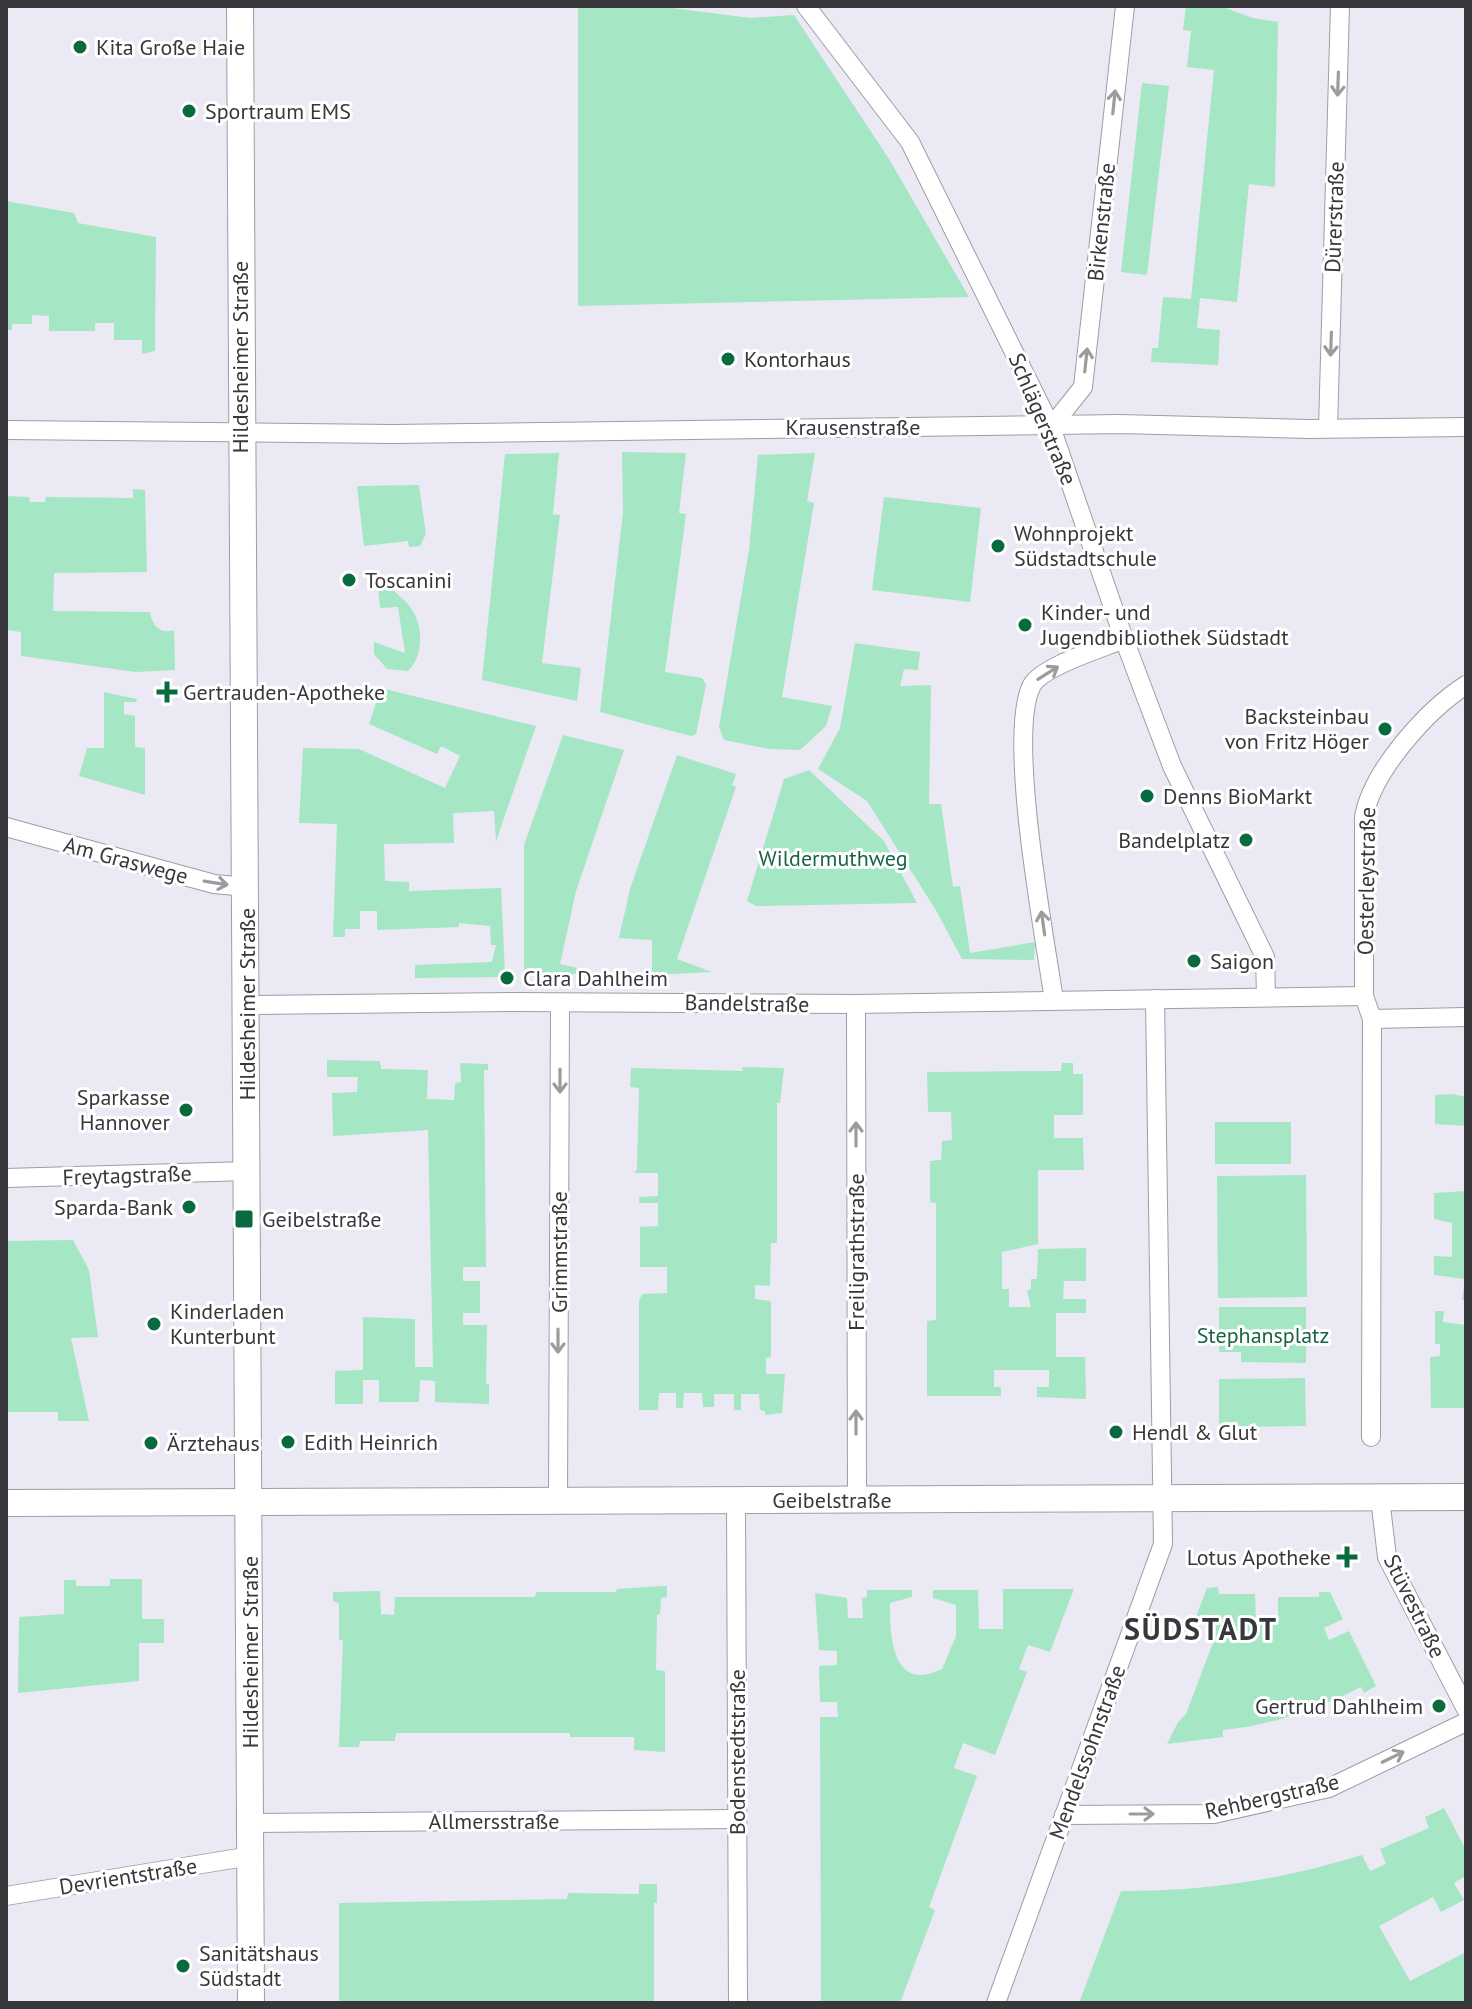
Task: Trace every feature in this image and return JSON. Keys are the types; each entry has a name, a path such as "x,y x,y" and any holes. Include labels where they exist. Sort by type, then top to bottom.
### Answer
{"main road":[{"name":"Hildesheimer Straße","path":"240,6 241,433 248,1005 251,2003"},
{"name":"Geibelstraße","path":"6,1503 1466,1497"}],"street":[{"name":"Schlägerstraße","path":"806,6 910,142 1051,427 1124,639 1172,766 1265,957 1266,996"},
{"name":"Birkenstraße","path":"1051,427 1083,387 1125,6"},
{"name":"Dürerstraße","path":"1328,428 1340,6"},
{"name":"Krausenstraße","path":"6,430 241,433 1120,424 1466,427"},
{"path":"1054,1000 1028,814 1024,759 1027,704 1032,684 1050,670 1124,639"},
{"name":"Oesterleystraße","path":"1372,1019 1364,996 1364,817 1367,796 1440,702 1466,685"},
{"name":"Am Graswege","path":"6,827 214,884 247,887"},
{"name":"Bandelstraße","path":"248,1005 856,1004 1364,996"},
{"path":"1155,999 1161,1499"},
{"name":"Grimmstraße","path":"558,1501 560,1003"},
{"name":"Freiligrathstraße","path":"856,1004 857,1500"},
{"path":"1371,1437 1372,1019 1466,1017"},
{"name":"Freytagstraße","path":"6,1178 248,1171"},
{"name":"Stüvestraße","path":"1380,1498 1387,1557 1466,1709"},
{"name":"Mendelssohnstraße","path":"996,2003 1163,1544 1161,1499"},
{"name":"Bodenstedtstraße","path":"736,1500 738,2003"},
{"name":"Rehbergstraße","path":"1064,1815 1214,1814 1329,1788 1466,1722"},
{"name":"Allmersstraße","path":"250,1823 737,1819"},
{"name":"Devrientstraße","path":"6,1896 251,1856"}],"green space":[{"path":"578,6 656,6 751,18 794,15 889,159 969,297 578,306"},
{"path":"1186,6 1220,6 1253,18 1278,22 1275,187 1249,184 1237,302 1200,298 1197,328 1220,330 1218,365 1151,362 1152,348 1158,348 1163,297 1191,299 1214,70 1187,67 1191,31 1183,30"},
{"path":"1142,83 1169,86 1147,275 1121,272"},
{"path":"6,201 74,213 78,223 156,237 155,351 142,354 142,340 114,340 114,323 95,323 95,331 49,331 49,316 32,315 32,324 12,324 12,330 6,330"},
{"path":"622,452 686,453 679,513 686,514 665,672 702,678 706,685 696,734 691,736 600,712 623,512"},
{"path":"559,453 553,514 560,515 542,663 581,668 577,701 482,680 505,454"},
{"path":"815,453 807,501 814,503 782,697 832,706 826,726 800,750 769,749 724,740 719,727 749,550 758,455"},
{"path":"419,485 426,534 420,546 409,547 408,541 364,546 357,486"},
{"path":"133,489 145,490 147,572 54,573 53,611 150,612 158,628 174,630 175,670 136,672 21,656 21,632 6,630 6,496 29,497 30,502 45,502 46,497 133,498"},
{"path":"884,497 981,508 970,602 872,590"},
{"path":"389,586 410,607 419,625 419,650 408,671 387,669 374,654 374,642 405,653 398,607 380,608 378,587"},
{"path":"855,643 920,652 918,670 904,669 900,686 931,685 929,804 941,804 953,887 960,886 970,953 1035,942 1034,960 962,959 937,912 867,801 818,769 840,728"},
{"path":"381,688 536,726 496,841 494,811 453,813 454,843 384,844 385,881 409,882 409,891 501,888 505,973 501,977 415,978 415,965 492,962 496,945 491,945 490,926 459,923 459,927 377,930 377,911 360,911 360,929 345,929 345,937 333,937 337,824 299,823 303,748 359,749 445,788 460,756 441,746 437,754 369,724"},
{"path":"104,692 137,699 136,702 124,702 124,714 135,716 135,747 145,748 145,795 79,776 87,748 104,748"},
{"path":"563,735 624,750 576,891 560,964 577,968 576,974 524,976 524,845"},
{"path":"677,755 736,774 732,785 736,787 677,959 712,972 652,975 652,940 619,938 630,889"},
{"name":"Wildermuthweg","path":"809,770 884,841 917,903 756,906 747,901 784,779"},
{"path":"327,1060 380,1061 381,1069 428,1070 427,1099 454,1100 455,1083 461,1082 460,1063 488,1064 488,1070 484,1070 486,1267 463,1267 463,1281 480,1281 480,1313 463,1313 463,1325 487,1325 486,1384 489,1384 489,1404 435,1402 435,1381 420,1380 419,1402 379,1402 379,1380 363,1380 363,1404 335,1404 335,1371 363,1370 363,1317 415,1319 415,1367 433,1367 428,1130 333,1136 332,1093 357,1092 358,1077 327,1077"},
{"path":"1062,1063 1073,1063 1073,1074 1083,1074 1083,1115 1054,1115 1054,1138 1083,1138 1084,1170 1038,1170 1038,1244 1002,1252 1002,1289 1009,1289 1009,1307 1031,1307 1027,1291 1031,1289 1031,1279 1037,1279 1038,1249 1086,1248 1086,1281 1064,1281 1063,1299 1086,1299 1086,1313 1056,1313 1056,1357 1085,1357 1086,1399 1037,1397 1037,1387 1049,1387 1049,1370 994,1370 994,1387 1001,1387 1001,1396 927,1396 927,1321 936,1320 936,1203 930,1202 930,1161 941,1160 942,1141 952,1140 951,1112 928,1112 927,1072 1061,1071"},
{"path":"742,1067 784,1068 780,1103 777,1103 777,1243 771,1243 770,1286 755,1285 755,1299 771,1301 771,1357 766,1358 766,1374 785,1374 782,1413 765,1415 765,1411 760,1410 759,1394 741,1394 741,1410 734,1410 734,1394 714,1394 714,1407 703,1407 702,1393 684,1393 683,1408 676,1408 676,1393 659,1393 658,1410 639,1410 639,1301 642,1294 667,1293 667,1267 640,1267 640,1227 658,1226 658,1203 639,1203 639,1197 658,1196 658,1173 634,1173 637,1169 639,1088 630,1087 631,1068 743,1071"},
{"path":"1435,1095 1466,1097 1466,1126 1435,1124"},
{"path":"1215,1122 1291,1122 1291,1164 1215,1164"},
{"path":"1306,1175 1307,1297 1218,1298 1217,1176"},
{"path":"1466,1191 1466,1301 1462,1300 1465,1279 1434,1275 1434,1256 1452,1257 1452,1223 1434,1219 1434,1193"},
{"path":"73,1240 89,1270 98,1337 71,1338 89,1421 58,1421 58,1412 6,1412 6,1241"},
{"name":"Stephansplatz","path":"1219,1307 1306,1307 1306,1363 1241,1362 1241,1352 1219,1352"},
{"path":"1435,1311 1444,1311 1443,1322 1466,1325 1466,1408 1431,1408 1430,1357 1440,1356 1440,1344 1435,1344"},
{"path":"1305,1378 1306,1426 1219,1427 1219,1379"},
{"path":"110,1579 142,1579 142,1619 164,1619 164,1643 139,1643 139,1681 18,1693 19,1617 64,1614 64,1580 76,1580 76,1586 110,1586"},
{"path":"667,1586 667,1597 661,1598 660,1614 657,1615 656,1670 665,1671 665,1752 634,1750 634,1737 570,1737 570,1733 396,1733 395,1741 360,1741 359,1747 339,1747 343,1640 339,1640 339,1604 333,1601 333,1592 380,1591 381,1614 394,1615 395,1597 535,1597 536,1592 616,1592 617,1589"},
{"path":"1218,1587 1219,1594 1255,1594 1256,1625 1278,1624 1278,1597 1319,1597 1319,1592 1330,1592 1343,1619 1324,1628 1329,1640 1349,1631 1376,1686 1364,1693 1361,1687 1312,1709 1277,1720 1223,1730 1223,1737 1167,1744 1178,1722 1186,1714 1214,1640 1206,1636 1210,1624 1195,1619 1207,1588"},
{"path":"1003,1589 1074,1589 1050,1652 1028,1645 1019,1669 1027,1672 995,1755 963,1743 954,1768 977,1776 929,1907 935,1910 900,2003 821,2003 820,1717 838,1717 837,1702 820,1702 819,1666 837,1665 837,1651 819,1650 815,1593 847,1598 848,1618 863,1618 862,1598 867,1597 867,1590 912,1590 912,1597 890,1603 893,1645 904,1668 913,1674 925,1674 942,1669 956,1636 956,1605 933,1598 933,1590 978,1590 979,1629 1003,1629"},
{"path":"1444,1808 1466,1850 1466,1876 1454,1883 1464,1900 1441,1912 1433,1897 1379,1926 1410,1981 1466,1952 1466,2003 1079,2003 1121,1891 1184,1889 1243,1882 1362,1855 1370,1871 1386,1864 1380,1849 1429,1828 1425,1817"},
{"path":"639,1884 657,1884 657,1903 654,1903 654,2003 339,2003 339,1903 567,1899 568,1893 639,1894"}],"place":[{"name":"Kita Große Haie","path":"80,47"},
{"name":"Sportraum EMS","path":"189,111"},
{"name":"Kontorhaus","path":"728,359"},
{"name":"Wohnprojekt Südstadtschule","path":"998,546"},
{"name":"Toscanini","path":"349,580"},
{"name":"Kinder- und Jugendbibliothek Südstadt","path":"1025,625"},
{"name":"Gertrauden-Apotheke","path":"167,692"},
{"name":"Backsteinbau von Fritz Höger","path":"1385,729"},
{"name":"Denns BioMarkt","path":"1147,796"},
{"name":"Bandelplatz","path":"1246,840"},
{"name":"Saigon","path":"1194,961"},
{"name":"Clara Dahlheim","path":"507,978"},
{"name":"Sparkasse Hannover","path":"186,1110"},
{"name":"Sparda-Bank","path":"189,1207"},
{"name":"Geibelstraße","path":"244,1219"},
{"name":"Kinderladen Kunterbunt","path":"154,1324"},
{"name":"Hendl & Glut","path":"1116,1432"},
{"name":"Edith Heinrich","path":"288,1442"},
{"name":"Ärztehaus","path":"151,1443"},
{"name":"Lotus Apotheke","path":"1347,1557"},
{"name":"Gertrud Dahlheim","path":"1439,1706"},
{"name":"Sanitätshaus Südstadt","path":"183,1966"}],"district":[{"name":"SÜDSTADT","path":"1201,1628"}]}
